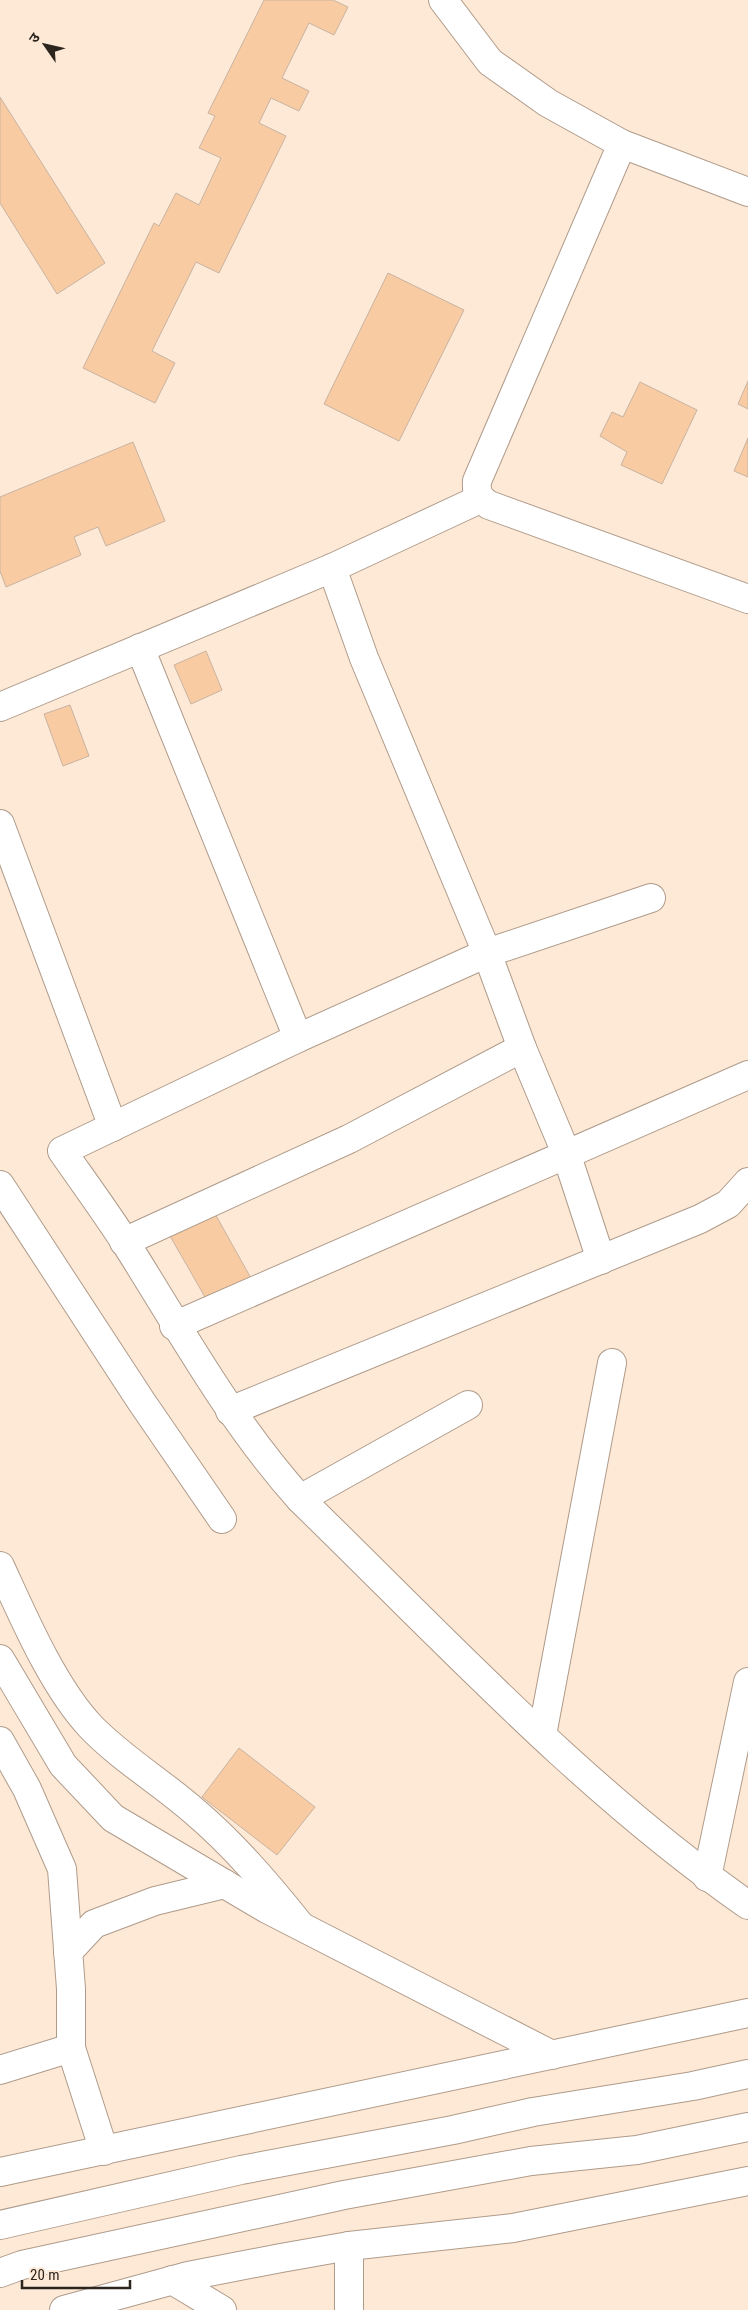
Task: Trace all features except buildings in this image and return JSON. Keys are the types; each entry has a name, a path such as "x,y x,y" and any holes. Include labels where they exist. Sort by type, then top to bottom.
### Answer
{"main road":[{"path":"443,0 490,62 548,103 622,144 748,192"},
{"path":"622,144 477,481 476,492 480,499 489,505 748,598"},
{"path":"0,707 332,568 480,499"},
{"path":"332,568 364,658 487,953 522,1048 566,1154 601,1260"},
{"path":"140,648 298,1038"},
{"path":"0,824 113,1127"},
{"path":"651,898 487,953 298,1038 62,1151 124,1242 174,1326 230,1411 272,1467 300,1498 571,1764 707,1877 748,1905"},
{"path":"124,1242 349,1139 522,1048"},
{"path":"174,1326 748,1075"},
{"path":"230,1411 700,1218 728,1204 748,1182"},
{"path":"0,1185 136,1393 222,1519"},
{"path":"542,1735 612,1363"},
{"path":"300,1498 468,1405"},
{"path":"0,1566 65,1693 91,1727 140,1770 200,1817 268,1885 300,1926"},
{"path":"2,1669 63,1765 113,1818 300,1926 552,2055"},
{"path":"707,1877 748,1682"},
{"path":"0,1741 27,1790 62,1869 68,1952 70,2048 104,2151"},
{"path":"68,1952 94,1924 155,1901 225,1884"},
{"path":"0,2172 748,2014"},
{"path":"0,2070 70,2048"},
{"path":"0,2225 242,2170 453,2130 533,2112 693,2086 748,2074"},
{"path":"0,2273 22,2265 344,2195 531,2161 637,2150 748,2127"},
{"path":"64,2310 172,2280 350,2246 513,2228 748,2181"},
{"path":"349,2310 350,2246"},
{"path":"172,2280 222,2310"}]}
